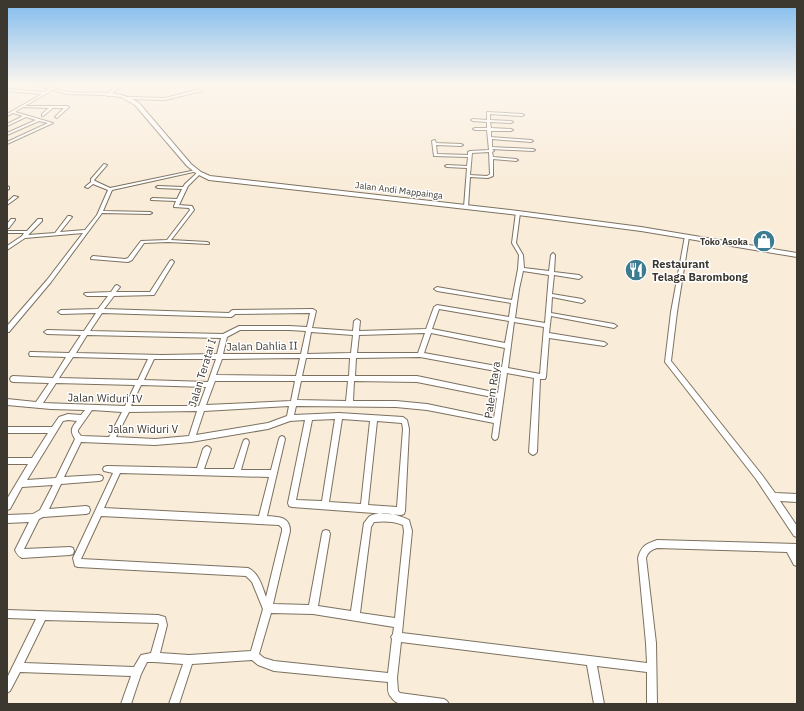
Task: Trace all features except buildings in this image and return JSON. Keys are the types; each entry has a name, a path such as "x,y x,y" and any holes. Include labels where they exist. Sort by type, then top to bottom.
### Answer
{"main road":[{"name":"Jalan Andi Mappainga","path":"148,117 197,172 206,177 220,180 518,213 687,237 797,255"}],"street":[{"path":"7,125 24,117"},
{"path":"7,143 50,123 30,117"},
{"path":"468,176 492,176 492,150 489,117"},
{"path":"7,134 38,120"},
{"path":"473,120 511,122"},
{"path":"475,129 511,130"},
{"path":"491,138 531,141"},
{"path":"461,145 434,143 435,155 470,156"},
{"path":"466,207 470,156 472,151 533,150"},
{"path":"492,158 516,160"},
{"path":"87,187 93,182 92,180 105,165"},
{"path":"447,166 469,167"},
{"path":"168,241 192,209 190,207 176,206 183,188 197,172"},
{"path":"93,182 110,189 197,172"},
{"path":"158,187 183,188"},
{"path":"7,330 49,281 100,212 110,189"},
{"path":"7,204 16,197"},
{"path":"153,199 178,200"},
{"path":"100,212 150,213"},
{"name":"Palem Raya","path":"495,437 506,371 514,302 521,269 522,255 514,243 518,213"},
{"path":"56,234 70,217"},
{"path":"7,227 13,220"},
{"path":"7,248 26,235 40,220"},
{"path":"7,232 26,235 86,231"},
{"path":"687,237 667,360 755,472 797,533"},
{"path":"93,258 126,261 130,259 143,242 168,241 208,243"},
{"path":"533,452 537,377 544,376 553,255"},
{"path":"87,294 152,294 172,262"},
{"path":"521,269 579,277"},
{"path":"38,405 117,287"},
{"path":"437,289 514,302"},
{"path":"549,295 582,301"},
{"path":"420,355 436,308 512,321 547,325"},
{"path":"61,312 100,311 231,315 233,312 313,311 295,403 290,418"},
{"path":"548,314 614,326"},
{"path":"349,404 350,379 357,321"},
{"path":"47,332 224,336 235,328 355,333 429,331 508,346"},
{"path":"546,335 604,344"},
{"name":"Jalan Teratai I","path":"191,439 220,356 224,336"},
{"name":"Jalan Dahlia II","path":"32,354 152,357 420,355 537,377"},
{"path":"112,439 152,357"},
{"path":"212,378 417,380 501,396"},
{"path":"13,379 55,379 210,385"},
{"name":"Jalan Widuri IV","path":"7,402 127,409 203,408 295,403 420,406 498,421"},
{"path":"43,513 79,439 75,433 75,429 91,407"},
{"path":"324,505 338,416"},
{"name":"Jalan Widuri V","path":"79,439 112,439 155,442 191,439 268,426 290,418 338,416 374,419 401,419 406,423 401,510 364,508"},
{"path":"309,417 292,503 364,508 374,419"},
{"path":"7,506 9,498 21,484 54,430 64,418 82,418"},
{"path":"7,430 54,430"},
{"path":"262,520 282,439"},
{"path":"236,473 246,442"},
{"path":"200,471 207,449"},
{"path":"7,461 34,461"},
{"path":"107,470 200,471 274,474"},
{"path":"118,470 77,558 78,563 83,565 248,572 255,578 261,599 268,608 313,610 399,623"},
{"path":"21,484 99,478"},
{"path":"772,497 797,498"},
{"path":"7,519 33,518 43,513 86,510"},
{"path":"98,512 281,521 286,526 268,608 254,655"},
{"path":"33,518 20,547 20,553 70,551"},
{"path":"355,616 367,526 372,519 376,518 401,520 406,523 408,531 392,678 393,693 398,698 444,704"},
{"path":"313,610 326,534"},
{"path":"652,704 652,668 642,558 643,550 648,546 657,544 794,549 797,562"},
{"path":"7,614 162,620 163,624 154,657"},
{"path":"7,688 43,615"},
{"path":"396,637 652,668"},
{"path":"126,704 137,672 144,658 154,657 189,660 254,655 265,665 392,678"},
{"path":"174,704 189,660"},
{"path":"591,660 599,704"},
{"path":"17,667 137,672"}],"place":[{"name":"Toko Asoka","path":"764,241"},
{"name":"Restaurant Telaga Barombong","path":"636,270"}]}
